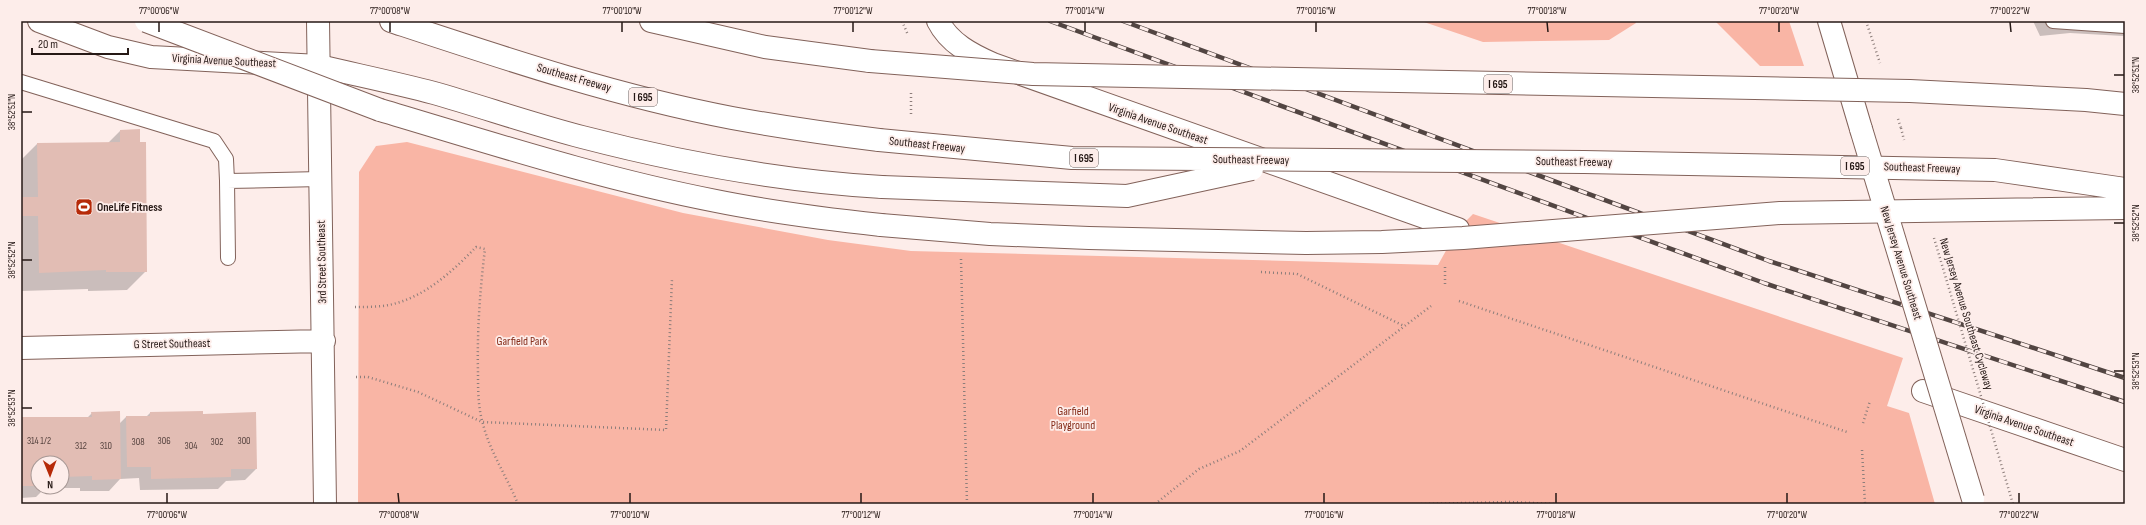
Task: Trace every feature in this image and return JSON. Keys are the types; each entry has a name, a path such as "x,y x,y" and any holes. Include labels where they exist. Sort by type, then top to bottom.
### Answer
{"main road":[{"name":"Virginia Avenue Southeast","path":"39,21 108,47 151,57 319,66 433,93 580,137 652,154 764,176 822,184 1127,196 1290,160"},
{"path":"146,21 380,110 568,165 716,201 807,216 881,225 990,234 1074,238 1306,243 1382,242 1463,238 1780,213 2125,208"},
{"name":"3rd Street Southeast","path":"318,21 324,341 325,504"},
{"name":"Southeast Freeway","path":"391,21 587,83 660,101 731,117 879,140 1072,158 1600,162 1988,170 2125,189"},
{"name":"I 695","path":"650,21 766,47 870,61 1033,74 1910,91 2125,104"},
{"name":"Virginia Avenue Southeast","path":"938,21 948,35 964,49 978,58 1000,67 1458,229"},
{"name":"New Jersey Avenue Southeast","path":"1828,21 1974,501"},
{"name":"G Street Southeast","path":"21,348 324,341"},
{"name":"Virginia Avenue Southeast","path":"1923,391 2125,460"}],"lane":[{"path":"2053,21 2125,26"},
{"path":"21,82 214,141 226,159 228,258"},
{"path":"227,181 321,180"}],"path":[{"path":"902,21 909,38"},
{"path":"1900,128 1905,144"},
{"name":"New Jersey Avenue Southeast Cycleway","path":"1932,234 2013,504"},
{"path":"355,307 390,305 404,300 419,293 446,275 476,247 485,249 478,309 477,339 478,387 482,422 488,442 518,504"},
{"path":"961,258 967,504"},
{"path":"1444,284 1445,265"},
{"path":"1297,274 1404,326"},
{"path":"356,377 368,377 418,392 482,422 666,430 672,278"},
{"path":"1459,301 1847,432"},
{"path":"1155,504 1199,469 1240,451 1431,306"},
{"path":"1863,423 1870,401"},
{"path":"1862,450 1865,504"},
{"path":"1421,504 1510,502 1556,504"}],"green space":[{"path":"1421,21 1635,21 1636,23 1609,40 1483,42"},
{"path":"1715,21 1789,21 1804,66 1760,66"},
{"name":"Garfield Park","path":"407,142 683,213 828,240 911,251 1438,265 1458,229 1473,214 1903,358 1887,406 1909,413 1935,504 358,504 359,172 376,146"}],"building":[{"name":"OneLife Fitness","path":"140,129 140,142 146,142 147,272 106,272 106,270 39,273 38,216 21,216 21,197 38,197 37,143 120,142 120,130"},
{"path":"120,411 121,479 92,480 92,476 70,477 70,455 30,455 30,486 21,486 21,417 92,417 91,412"},
{"path":"203,411 203,414 256,412 257,469 231,469 231,477 151,479 151,467 127,467 126,416 150,416 150,412"}],"railway":[{"path":"1050,21 1764,283 2125,402"},
{"path":"1123,21 1769,261 2125,378"}],"place":[{"name":"OneLife Fitness","path":"84,207"}],"park label":[{"name":"Garfield Playground","path":"1073,418"}]}
